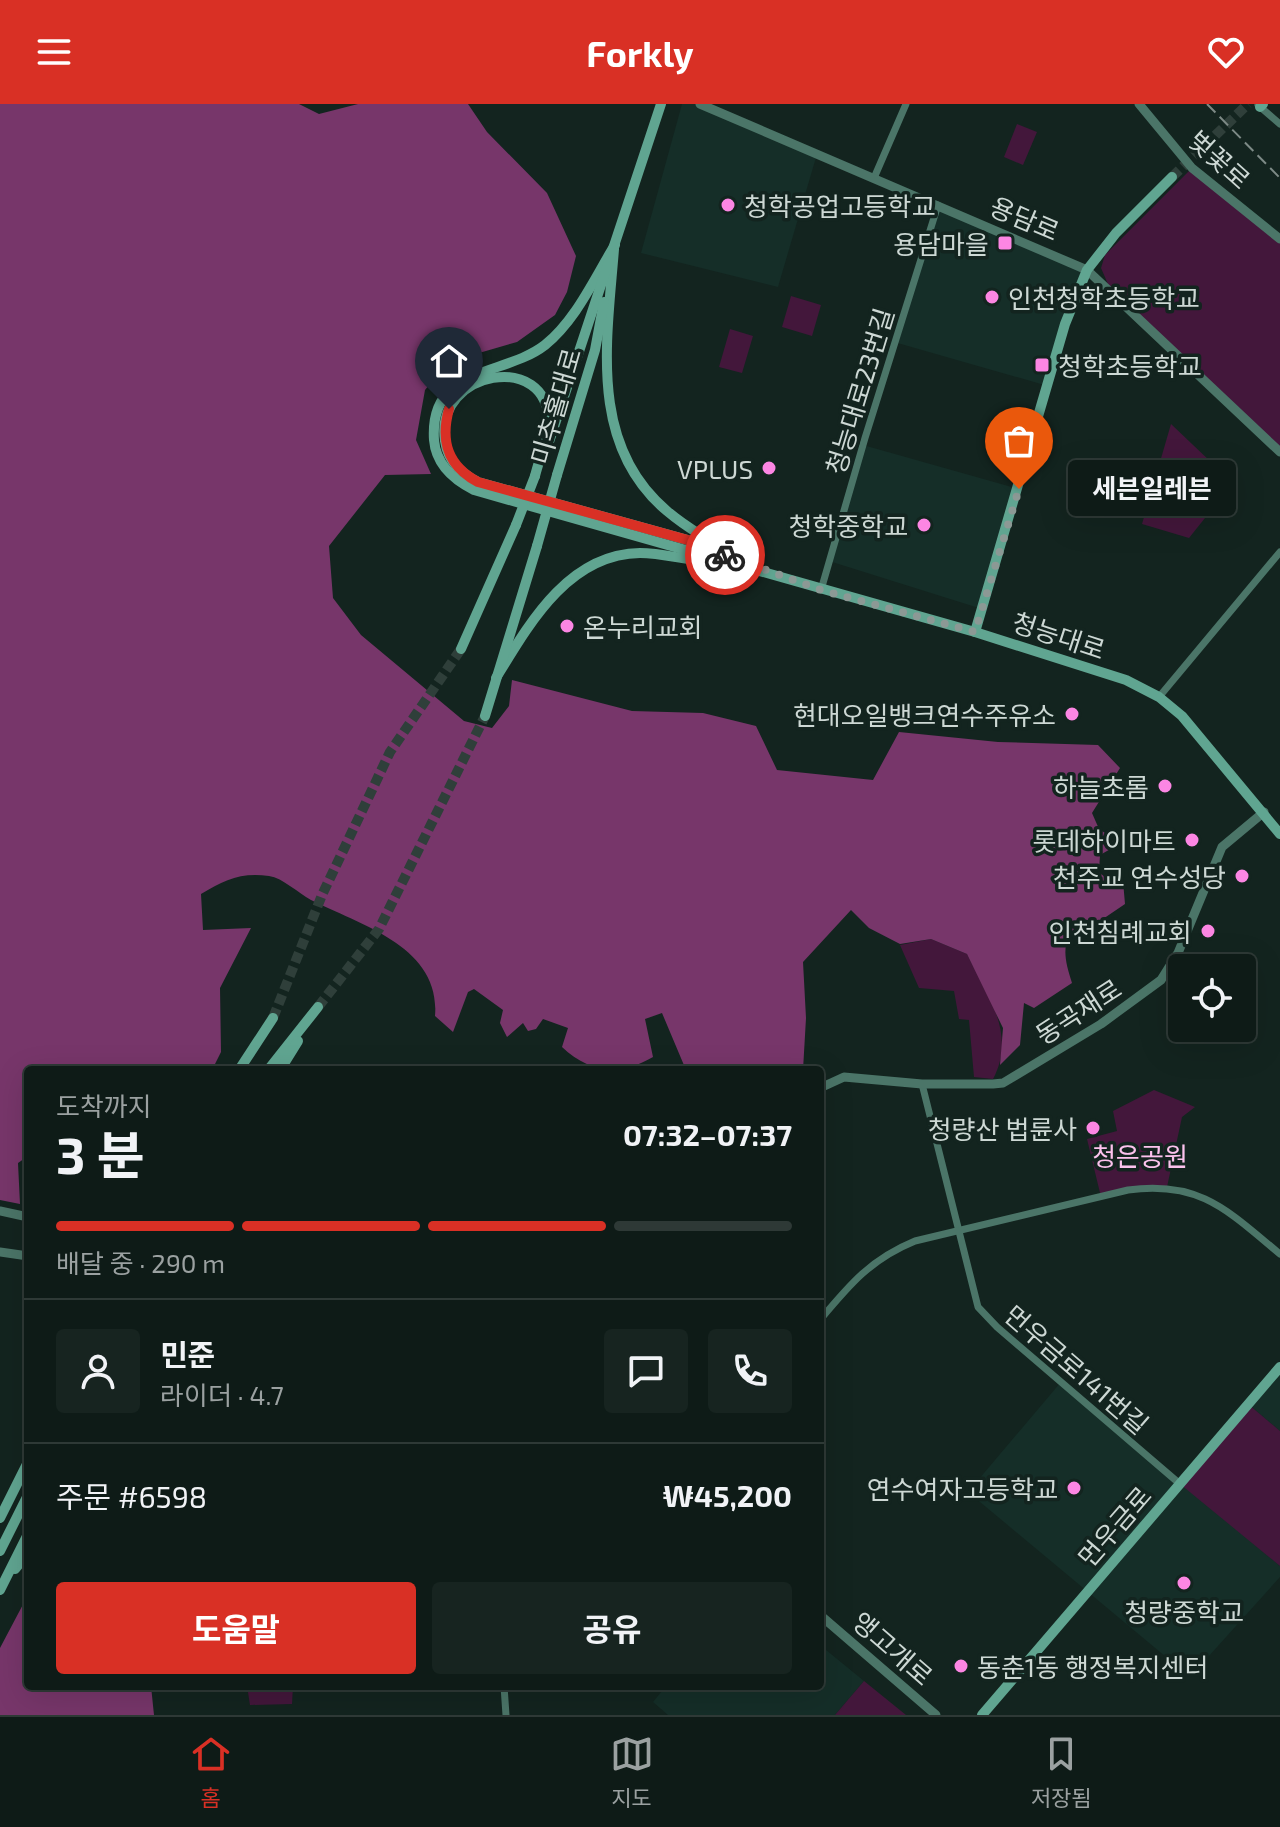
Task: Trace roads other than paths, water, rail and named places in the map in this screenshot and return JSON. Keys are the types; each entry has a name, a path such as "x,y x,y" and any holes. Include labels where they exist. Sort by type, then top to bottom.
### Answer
{"main road":[{"name":"미추홀대로","path":"461,649 554,433 661,104"},
{"path":"975,632 1065,324 1087,270 1116,233 1172,177"},
{"name":"미추홀대로","path":"485,716 595,350 615,245"},
{"path":"615,245 605,374 615,436 637,480 666,511 767,573"},
{"path":"615,245 563,328 542,347 471,374 445,395 434,425 439,458 460,483 474,490 767,573"},
{"path":"535,476 548,422 544,400 530,383 509,376 481,380 466,388 449,409 445,424 447,450 462,474 478,482 695,542 767,573"},
{"path":"496,678 547,600 574,577 606,560 639,553 767,573"},
{"name":"청능대로","path":"767,573 975,632 1126,680 1159,697 1182,716 1264,812 1276,820 1280,834"},
{"path":"271,1066 318,1007 282,1066"},
{"path":"242,1066 273,1018 248,1066"},
{"name":"먼우금로","path":"982,1715 1280,1367"},
{"path":"0,1518 24,1470"},
{"path":"0,1551 24,1503"},
{"path":"1,1588 24,1542"},
{"path":"1,1588 24,1558"}],"street":[{"name":"용담로","path":"700,104 718,108 1087,270 1280,452"},
{"path":"874,178 906,104"},
{"name":"벚꽃로","path":"1139,104 1192,168 1280,239"},
{"path":"1260,105 1280,124"},
{"name":"청능대로23번길","path":"821,590 938,205"},
{"path":"1159,697 1280,552"},
{"name":"동곡재로","path":"824,1086 844,1077 922,1084 1003,1083 1070,1044 1149,990 1171,968 1222,847 1264,812"},
{"name":"먼우금로141번길","path":"922,1084 978,1307 1180,1484"},
{"path":"824,1315 856,1278 885,1253 958,1231 1159,1186 1190,1191 1220,1204 1280,1254"},
{"path":"0,1211 24,1216"},
{"path":"0,1252 24,1255"},
{"name":"앵고개로","path":"824,1618 936,1715"},
{"path":"504,1690 506,1715"}],"tunnel":[{"path":"1172,177 1248,104"},
{"path":"273,1018 322,895 390,752 461,649"},
{"path":"318,1007 379,929 485,716"}],"railway":[{"path":"1207,104 1280,178"}],"place":[{"name":"청학공업고등학교","path":"728,205"},
{"name":"용담마을","path":"1005,243"},
{"name":"인천청학초등학교","path":"992,297"},
{"name":"청학초등학교","path":"1042,365"},
{"name":"VPLUS","path":"769,468"},
{"name":"세븐일레븐","path":"1019,489"},
{"name":"청학중학교","path":"924,525"},
{"name":"온누리교회","path":"567,626"},
{"name":"현대오일뱅크연수주유소","path":"1072,714"},
{"name":"하늘초롬","path":"1165,786"},
{"name":"롯데하이마트","path":"1192,840"},
{"name":"천주교 연수성당","path":"1242,876"},
{"name":"인천침례교회","path":"1208,931"},
{"name":"청량산 법륜사","path":"1093,1128"},
{"name":"연수여자고등학교","path":"1074,1488"},
{"name":"청량중학교","path":"1184,1583"},
{"name":"동춘1동 행정복지센터","path":"961,1666"}],"park label":[{"name":"청은공원","path":"1140,1155"}]}
